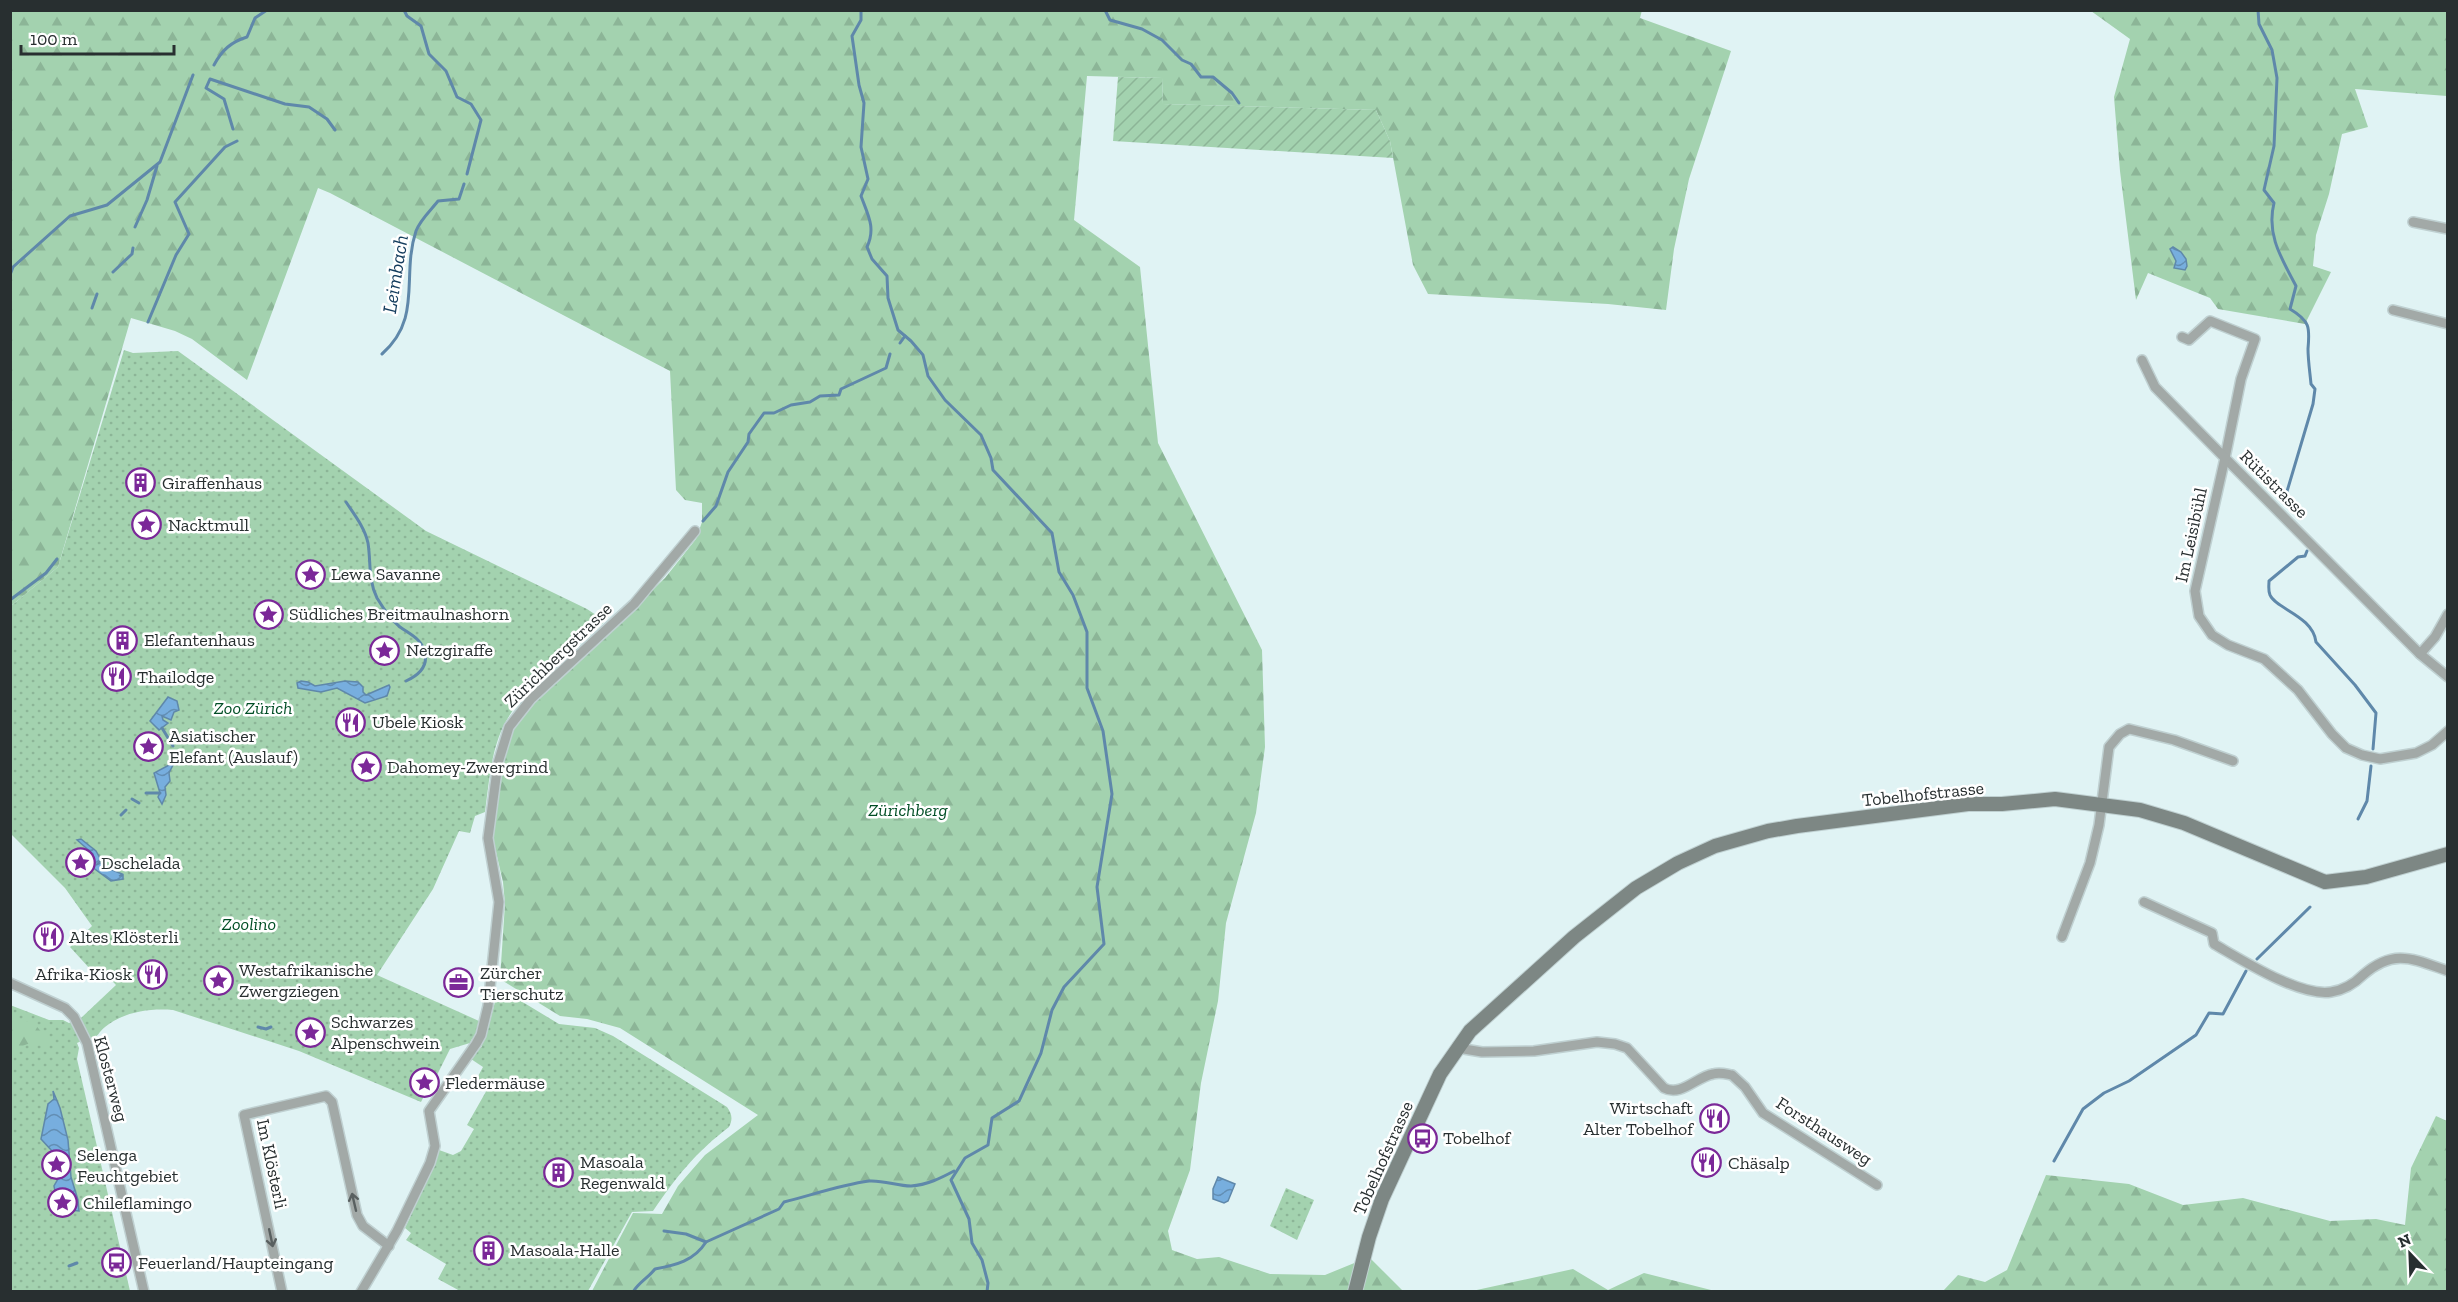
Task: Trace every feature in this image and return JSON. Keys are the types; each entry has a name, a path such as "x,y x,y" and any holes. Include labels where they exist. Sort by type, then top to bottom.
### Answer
{"main road":[{"name":"Tobelhofstrasse","path":"1355,1292 1382,1199 1433,1087 1458,1045 1500,1001 1609,909 1660,873 1715,846 1768,831 1797,826 1968,804 2055,800 2140,810 2184,823 2325,882 2376,875 2448,854"}],"street":[{"path":"2414,222 2448,229"},
{"path":"2393,310 2448,324"},
{"name":"Rütistrasse","path":"2182,337 2188,340 2210,321 2255,339 2241,379 2225,458 2420,654 2448,677"},
{"path":"2142,360 2155,387 2225,458"},
{"name":"Im Leisibühl","path":"2225,458 2195,591 2199,616 2212,634 2228,645 2265,659 2298,690 2332,734 2346,748 2362,755 2380,759 2416,753 2448,731"},
{"name":"Zürichbergstrasse","path":"361,1292 389,1246 430,1163 435,1146 435,1134 429,1111 476,1044 484,1024 499,902 488,847 488,833 498,763 509,727 531,699 634,604 695,531"},
{"path":"2420,654 2435,637 2448,614"},
{"path":"2062,937 2090,863 2102,804 2109,747 2120,734 2130,729 2174,740 2233,761"},
{"path":"2144,902 2212,933 2214,944 2266,973 2317,993 2344,989 2376,964 2387,959 2413,959 2448,971"},
{"name":"Klosterweg","path":"10,983 65,1008 76,1020 87,1043 144,1292"},
{"name":"Forsthausweg","path":"1458,1045 1464,1049 1482,1052 1534,1050 1597,1042 1615,1044 1628,1048 1670,1092 1677,1091 1712,1074 1732,1075 1745,1087 1763,1113 1877,1185"},
{"name":"Im Klösterli","path":"282,1292 244,1115 326,1096 332,1102 357,1215 363,1226 389,1246"}],"green space":[{"name":"Zürichberg","path":"1642,10 1640,18 1731,51 1689,179 1674,249 1666,310 1608,304 1428,294 1413,265 1390,141 1376,110 1163,104 1162,78 1087,76 1074,220 1140,267 1158,443 1262,650 1265,747 1256,813 1226,923 1218,1001 1201,1083 1190,1170 1168,1231 1172,1250 1197,1259 1219,1257 1270,1274 1325,1275 1369,1257 1403,1291 592,1291 633,1213 662,1214 678,1186 705,1155 758,1115 620,1028 587,1019 560,1016 500,979 505,904 503,882 493,839 498,792 513,729 524,713 665,578 696,539 702,522 702,503 685,500 676,490 670,371 330,193 318,188 247,380 192,339 175,331 131,318 58,567 11,606 11,11"},
{"path":"2091,11 2447,11 2447,96 2355,89 2368,127 2342,134 2329,194 2316,235 2313,266 2331,272 2305,324 2218,309 2210,298 2148,273 2136,300 2120,171 2114,97 2130,39"},
{"path":"1118,77 1162,78 1163,104 1376,110 1390,141 1393,158 1113,141"},
{"name":"Zoo Zürich","path":"124,350 133,353 178,351 426,531 587,609 605,621 537,682 514,709 500,733 491,766 485,812 475,816 470,833 459,831 433,889 377,975 479,1021 476,1031 486,1036 496,998 504,994 511,995 559,1024 595,1028 613,1036 727,1107 731,1117 729,1127 687,1166 653,1211 632,1212 588,1291 460,1291 438,1279 446,1264 406,1240 411,1233 405,1228 439,1150 453,1155 461,1151 474,1129 467,1125 488,1088 476,1080 483,1067 471,1059 482,1046 472,1039 470,1043 450,1049 427,1095 425,1094 421,1102 299,1051 173,1010 164,1010 146,1011 120,1018 103,1029 92,1040 90,1037 77,1043 79,1048 77,1059 130,1291 11,1291 10,1005 49,1020 63,1020 69,1023 81,1018 116,985 99,967 91,970 70,947 92,926 65,888 11,834 11,606 58,567"},
{"path":"11,1020 33,1022 49,1041 43,1045 25,1045 17,1051 11,1068"},
{"path":"2436,1116 2447,1121 2447,1291 1943,1291 1958,1275 1985,1282 2007,1270 2046,1175 2129,1184 2183,1205 2243,1198 2330,1221 2376,1219 2405,1225 2411,1168"},
{"path":"1286,1188 1314,1200 1297,1240 1270,1226"},
{"path":"1573,1269 1608,1290 1644,1273 1715,1291 1472,1291"}],"water":[{"path":"2173,247 2186,259 2185,270 2174,268 2176,261 2170,249"},
{"path":"301,681 315,686 345,681 358,682 366,695 389,685 390,687 387,696 365,703 337,688 321,692 298,688 297,683"},
{"path":"168,697 177,701 179,710 174,712 171,720 162,716 163,720 168,723 159,730 150,721"},
{"path":"171,757 174,763 169,773 170,781 165,787 166,795 162,804 158,797 160,793 154,773 171,764"},
{"path":"81,839 96,851 101,860 96,865 101,863 106,870 110,869 122,874 119,876 123,875 123,879 111,881 92,867 93,854 77,840"},
{"path":"53,1091 68,1140 71,1177 79,1211 57,1209 55,1205 57,1202 54,1186 59,1177 53,1174 69,1168 66,1156 53,1152 41,1139 48,1104 54,1099"},
{"path":"1218,1177 1235,1184 1228,1201 1224,1203 1213,1199 1213,1189"}],"waterway":[{"path":"214,65 228,47 247,37 255,18 267,10"},
{"name":"Leimbach","path":"404,10 407,16 421,26 429,54 446,71 457,97 471,104 481,120 467,174"},
{"path":"861,10 861,20 852,36 864,103 861,147 868,179 861,196 871,228 867,247 872,259 887,276 888,298 898,330 923,355 928,376 945,400 981,435 991,458 993,470 1052,533 1059,572 1073,595 1087,632 1087,688 1103,731 1112,794 1097,887 1104,944 1064,987 1052,1010 1041,1053 1019,1101 992,1118 988,1145 965,1158 951,1180 969,1219 972,1243 982,1260 988,1283 987,1292"},
{"path":"1105,10 1110,20 1142,29 1162,40 1182,60 1191,64 1201,77 1213,77 1232,93 1239,103"},
{"path":"2258,10 2259,24 2272,50 2277,78 2274,146 2264,190 2274,203 2272,215 2274,236 2296,286 2290,309 2302,317 2307,325 2311,384 2315,389 2313,404 2285,498"},
{"path":"10,275 13,267 70,216 107,205 160,162 193,75"},
{"path":"233,129 224,99 206,88 210,79 285,104 309,107 327,119 335,130"},
{"path":"148,322 176,255 189,234 175,202 225,147 237,141"},
{"path":"135,227 147,200 157,166"},
{"name":"Leimbach","path":"382,354 395,340 407,311 410,264 416,231 438,201 459,199 464,184"},
{"path":"113,272 132,254 133,248"},
{"path":"92,308 97,294"},
{"path":"900,343 905,336"},
{"path":"703,521 716,506 728,472 748,442 749,434 764,413 774,413 791,405 810,402 820,396 839,395 841,389 886,368 890,354"},
{"path":"346,502 367,537 371,578 377,598 393,620 416,638 424,648 423,667 418,674 406,681"},
{"path":"2307,551 2305,556 2298,557 2269,581 2269,593 2279,605 2302,619 2313,633 2316,642 2355,685 2376,713 2373,749"},
{"path":"10,600 46,573 57,559"},
{"path":"162,728 173,746"},
{"path":"2358,819 2367,801 2371,766"},
{"path":"146,793 160,793"},
{"path":"132,799 139,803"},
{"path":"121,815 126,810"},
{"path":"2257,959 2310,907"},
{"path":"2054,1161 2083,1109 2104,1093 2129,1081 2196,1035 2209,1013 2223,1014 2246,971"},
{"path":"258,1027 266,1029 271,1027"},
{"path":"633,1292 655,1269 690,1258 706,1242 779,1209 784,1202 869,1181 906,1186 917,1185 934,1181 954,1171"},
{"path":"664,1231 686,1234 706,1242"},
{"path":"69,1266 77,1263"}],"place":[{"name":"Giraffenhaus","path":"141,483"},
{"name":"Nacktmull","path":"147,525"},
{"name":"Lewa Savanne","path":"310,574"},
{"name":"Südliches Breitmaulnashorn","path":"268,614"},
{"name":"Elefantenhaus","path":"123,640"},
{"name":"Netzgiraffe","path":"385,650"},
{"name":"Thailodge","path":"116,677"},
{"name":"Ubele Kiosk","path":"351,722"},
{"name":"Asiatischer Elefant (Auslauf)","path":"148,746"},
{"name":"Dahomey-Zwergrind","path":"366,767"},
{"name":"Dschelada","path":"80,863"},
{"name":"Altes Klösterli","path":"48,937"},
{"name":"Afrika-Kiosk","path":"153,974"},
{"name":"Westafrikanische Zwergziegen","path":"218,980"},
{"name":"Zürcher Tierschutz","path":"459,983"},
{"name":"Schwarzes Alpenschwein","path":"310,1032"},
{"name":"Fledermäuse","path":"424,1083"},
{"name":"Wirtschaft Alter Tobelhof","path":"1714,1118"},
{"name":"Tobelhof","path":"1422,1138"},
{"name":"Chäsalp","path":"1707,1163"},
{"name":"Selenga Feuchtgebiet","path":"56,1165"},
{"name":"Masoala Regenwald","path":"559,1172"},
{"name":"Chileflamingo","path":"62,1203"},
{"name":"Masoala-Halle","path":"489,1250"},
{"name":"Feuerland/Haupteingang","path":"117,1263"}],"park label":[{"name":"Zoolino","path":"249,924"}]}
